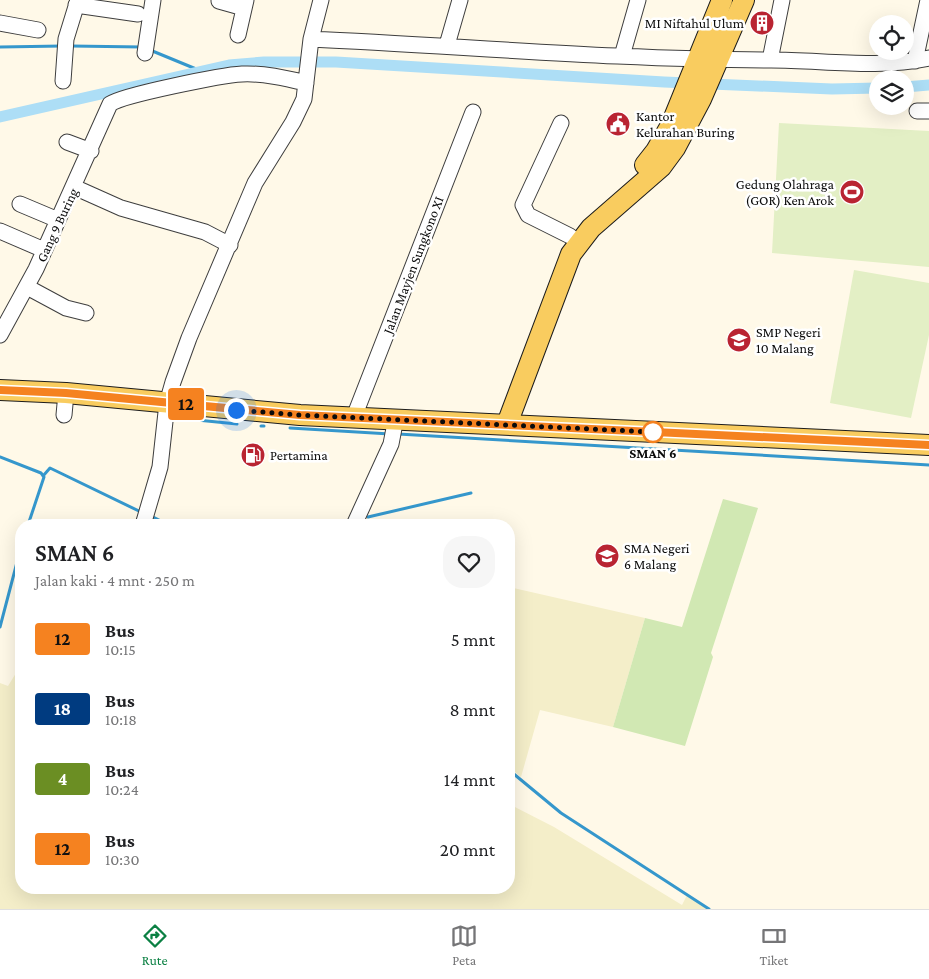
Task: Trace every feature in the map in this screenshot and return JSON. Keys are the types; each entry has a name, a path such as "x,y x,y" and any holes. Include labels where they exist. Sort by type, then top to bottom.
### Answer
{"main road":[{"path":"501,424 571,254 592,228 661,167 675,148 706,64 722,0"},
{"path":"706,64 744,0"},
{"path":"501,424 546,287 570,236 601,203 642,168 692,99"},
{"path":"0,390 65,405 167,413 252,412 354,417 395,423 501,424 929,445"}],"street":[{"path":"146,48 153,0"},
{"path":"146,517 160,467 167,413 189,338 255,183 293,122 304,99 311,44 321,0"},
{"path":"447,46 460,0"},
{"path":"622,56 638,0"},
{"path":"770,60 782,0"},
{"path":"311,44 447,46 622,56 706,64 770,60 870,62 922,59 928,0"},
{"path":"219,1 245,4 238,35"},
{"path":"63,81 63,55 77,2 138,14"},
{"path":"0,23 38,30"},
{"name":"Gang 9 Buring","path":"0,334 4,318 28,286 91,151 106,112 116,100 242,74 307,81"},
{"name":"Jalan Mayjen Sungkono XI","path":"354,417 473,112"},
{"path":"561,123 523,205 528,215 570,236"},
{"path":"66,142 91,151"},
{"path":"74,187 121,208 192,228 230,245"},
{"path":"20,204 58,220"},
{"path":"0,231 44,250"},
{"path":"28,286 66,308 86,313"},
{"path":"357,519 391,444 395,423"}],"shaded area":[{"path":"515,588 645,618 613,727 540,710 521,777 515,772"},
{"path":"15,675 15,894 515,894 515,807 554,827 682,905 687,895 708,909 0,909 0,683 8,686"}],"green space":[{"name":"Gedung Olahraga (GOR) Ken Arok","path":"779,123 929,131 929,267 772,253"},
{"path":"854,270 929,283 929,335 911,418 830,403"},
{"path":"723,499 758,508 711,653 713,657 685,746 613,727 645,618 682,627"}],"waterway":[{"path":"0,47 62,46"},
{"path":"71,46 142,47"},
{"path":"150,50 201,71"},
{"path":"0,117 229,65 264,62 336,62 664,82 832,89 869,88"},
{"path":"914,86 929,85"},
{"path":"197,420 237,424"},
{"path":"290,428 390,434"},
{"path":"398,434 929,465"},
{"path":"0,457 41,473 44,477 30,519"},
{"path":"43,476 50,468 143,513"},
{"path":"368,517 471,493"},
{"path":"151,516 157,519"},
{"path":"0,627 15,570"},
{"path":"515,775 561,813 709,909"}],"bus line":[{"name":"12","path":"0,390 66,393 252,412 300,415 502,423 584,429 929,445"}],"place":[{"name":"MI Niftahul Ulum","path":"762,23"},
{"name":"Kantor Kelurahan Buring","path":"618,124"},
{"name":"Gedung Olahraga (GOR) Ken Arok","path":"852,192"},
{"name":"SMP Negeri 10 Malang","path":"739,340"},
{"name":"SMAN 6","path":"653,432"},
{"name":"Pertamina","path":"253,455"},
{"name":"SMA Negeri 6 Malang","path":"607,556"}],"route":[{"path":"236,410 300,415 502,423 653,432"}]}
